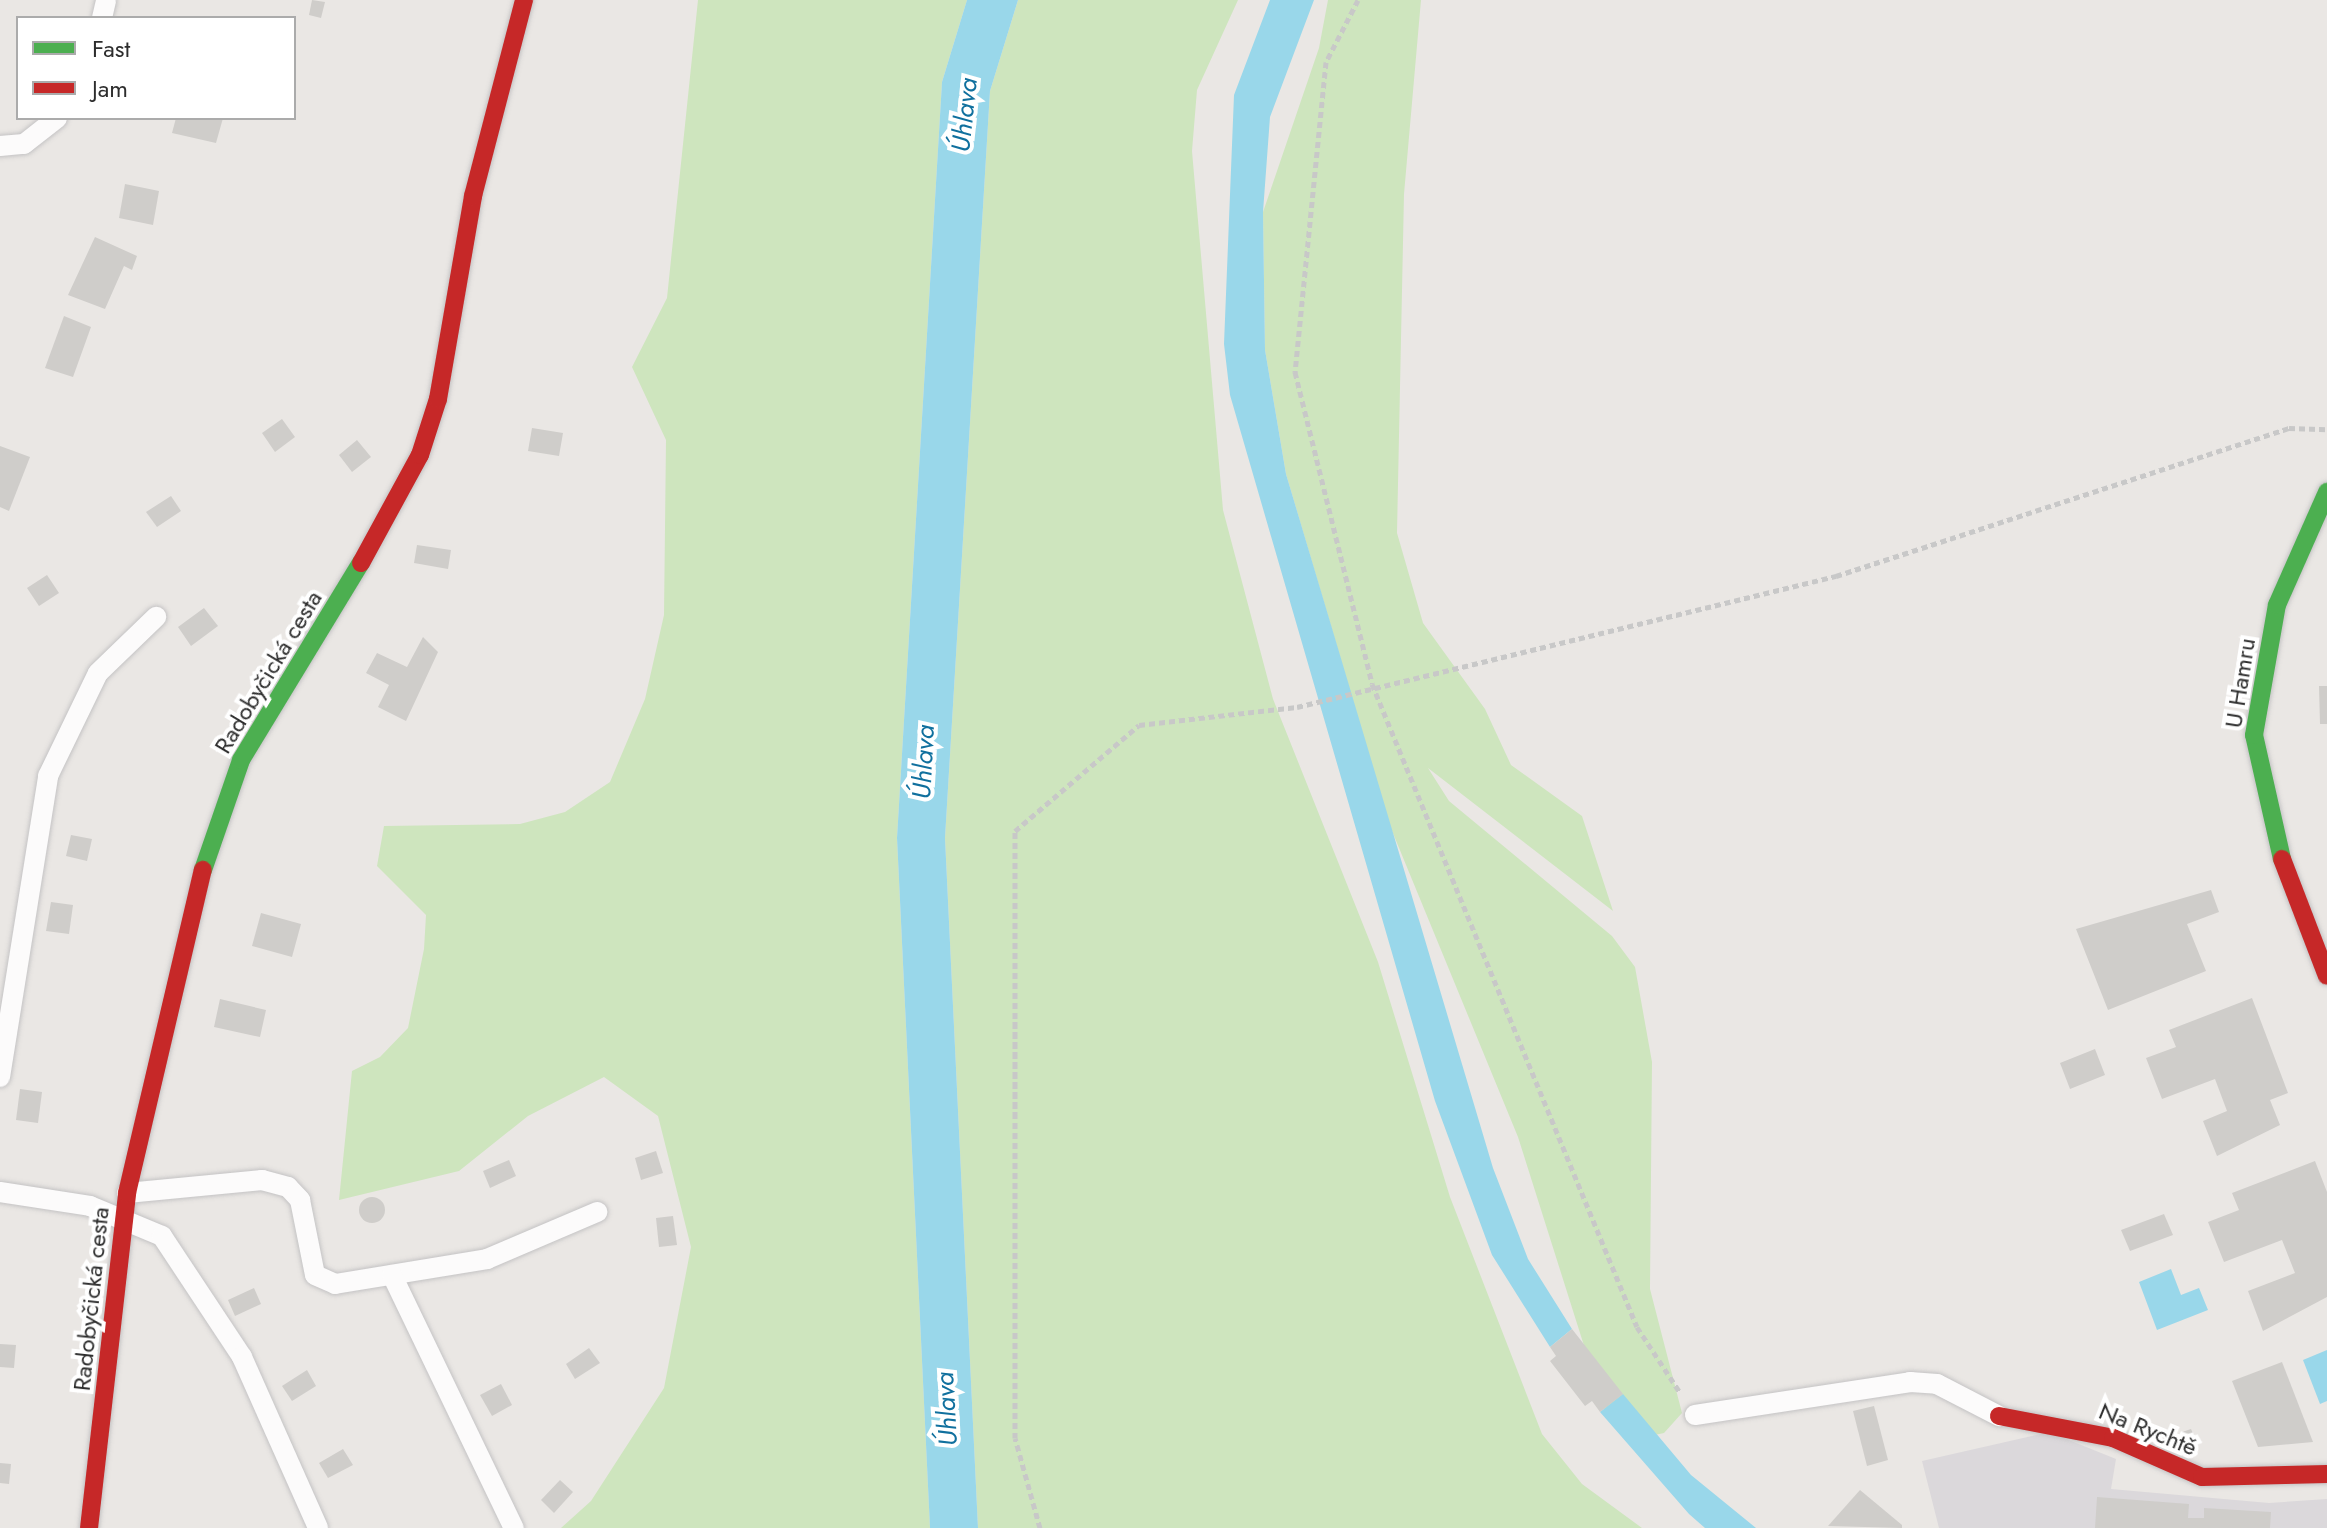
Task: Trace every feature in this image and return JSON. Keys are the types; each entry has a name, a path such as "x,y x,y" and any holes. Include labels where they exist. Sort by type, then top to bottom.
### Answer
{"street":[{"name":"Radobyčická cesta","path":"89,1528 127,1193 209,845 241,760 395,508 420,455 438,399 473,196 524,0"},
{"name":"U Hamru","path":"2327,492 2277,605 2254,735 2279,852 2327,976"},
{"name":"Na Rychtě","path":"1999,1416 2100,1434 2202,1477 2327,1474"}],"lane":[{"path":"0,146 24,144 54,120"},
{"path":"0,1077 48,776 98,673 156,617"},
{"path":"127,1193 262,1180 288,1187 300,1200 322,1282 392,1275 487,1259 597,1212"},
{"path":"0,1192 90,1206 123,1224 162,1236 182,1259 242,1357 318,1528"},
{"path":"392,1275 514,1528"},
{"path":"1695,1415 1910,1382 1937,1384 1999,1416"}],"path":[{"path":"1358,0 1326,62 1295,372 1372,684 1637,1327 1695,1415"},
{"path":"1040,1528 1015,1438 1015,831 1139,725 1297,707 1372,684 1836,576 2289,428 2327,429"}],"shaded area":[{"path":"2049,1432 2116,1459 2111,1489 2269,1503 2327,1499 2327,1528 1939,1528 1922,1461"}],"green space":[{"path":"698,0 967,0 942,82 897,838 930,1528 561,1528 591,1501 664,1388 691,1247 658,1116 604,1077 528,1116 459,1171 339,1200 352,1071 380,1057 408,1028 424,949 426,915 377,866 384,826 520,824 565,812 610,782 645,699 664,615 666,440 632,367 667,298"},
{"path":"1018,0 1238,0 1197,90 1192,151 1223,510 1273,699 1378,962 1450,1197 1542,1434 1582,1484 1642,1528 978,1528 945,838 990,91"},
{"path":"1328,0 1421,0 1404,194 1397,533 1423,623 1485,709 1511,765 1582,816 1613,911 1428,768 1449,801 1612,936 1635,967 1652,1062 1650,1289 1682,1413 1664,1433 1631,1440 1605,1412 1518,1137 1390,826 1286,474 1265,350 1263,212 1319,48"}],"water":[{"name":"Úhlava","path":"967,0 1018,0 990,91 945,838 978,1528 930,1528 897,838 942,82"},
{"path":"1270,0 1314,0 1270,117 1263,212 1265,350 1286,474 1493,1168 1528,1259 1572,1329 1550,1347 1492,1255 1435,1101 1230,395 1224,344 1234,95"},
{"path":"2171,1269 2181,1295 2199,1288 2208,1310 2157,1330 2139,1282"},
{"path":"2327,1350 2327,1401 2320,1404 2303,1360"},
{"path":"1623,1394 1691,1475 1756,1528 1705,1528 1689,1514 1600,1412"}],"building":[{"path":"312,0 325,2 321,18 309,15"},
{"path":"175,120 222,120 216,143 172,133"},
{"path":"125,184 159,191 153,225 119,218"},
{"path":"95,237 137,256 132,270 124,266 105,309 68,295"},
{"path":"64,316 91,327 73,377 45,368"},
{"path":"282,419 295,437 275,452 262,433"},
{"path":"532,428 563,433 559,456 528,451"},
{"path":"357,440 371,457 352,472 339,455"},
{"path":"0,446 30,457 9,511 0,507"},
{"path":"171,496 181,511 157,527 146,512"},
{"path":"417,545 451,550 448,569 414,563"},
{"path":"47,575 59,593 39,606 27,588"},
{"path":"204,608 218,626 191,646 178,627"},
{"path":"423,637 438,652 406,721 378,707 389,685 366,673 377,653 407,667"},
{"path":"2319,686 2327,686 2327,724 2320,724"},
{"path":"71,835 92,839 87,861 66,856"},
{"path":"2211,890 2219,912 2187,924 2206,971 2108,1010 2076,929"},
{"path":"51,902 73,905 69,934 46,931"},
{"path":"261,913 301,924 292,957 252,946"},
{"path":"2252,998 2288,1093 2270,1100 2280,1125 2217,1156 2203,1121 2227,1111 2215,1079 2162,1099 2146,1058 2176,1047 2169,1030"},
{"path":"220,999 266,1010 260,1037 214,1027"},
{"path":"2095,1049 2105,1075 2070,1089 2060,1063"},
{"path":"20,1089 42,1092 38,1123 16,1120"},
{"path":"656,1151 663,1173 641,1180 635,1158"},
{"path":"509,1160 516,1176 490,1188 483,1171"},
{"path":"2315,1161 2327,1192 2327,1297 2263,1331 2248,1291 2295,1273 2282,1240 2224,1262 2208,1222 2239,1210 2232,1193"},
{"path":"372,1197 381,1201 385,1210 381,1219 372,1223 363,1219 359,1210 363,1201"},
{"path":"2164,1214 2173,1235 2130,1251 2121,1230"},
{"path":"673,1216 677,1245 659,1247 656,1218"},
{"path":"254,1288 261,1304 235,1316 228,1300"},
{"path":"1572,1329 1623,1394 1600,1412 1592,1401 1585,1406 1550,1361 1556,1356 1550,1347"},
{"path":"0,1344 16,1345 14,1368 0,1367"},
{"path":"589,1348 600,1363 575,1379 566,1364"},
{"path":"2282,1362 2313,1442 2258,1447 2232,1381"},
{"path":"307,1370 316,1386 292,1401 282,1386"},
{"path":"501,1384 512,1405 492,1416 480,1395"},
{"path":"1874,1406 1888,1460 1867,1466 1853,1411"},
{"path":"2191,1429 2197,1443 2188,1447 2182,1432"},
{"path":"343,1449 353,1465 328,1478 319,1463"},
{"path":"0,1463 11,1464 9,1484 0,1483"},
{"path":"560,1480 573,1492 554,1513 541,1500"},
{"path":"1860,1490 1902,1525 1902,1528 1828,1526"},
{"path":"2097,1497 2189,1504 2188,1518 2204,1518 2204,1508 2271,1512 2270,1528 2095,1528"}],"traffic: fast":[{"path":"2282,859 2254,735 2277,605 2327,492"},
{"path":"203,870 241,760 361,563"}],"traffic: jam":[{"path":"361,563 420,455 438,399 473,196 524,0"},
{"path":"2282,859 2327,976"},
{"path":"89,1528 127,1193 203,870"},
{"path":"1999,1416 2113,1438 2202,1477 2327,1474"}]}
